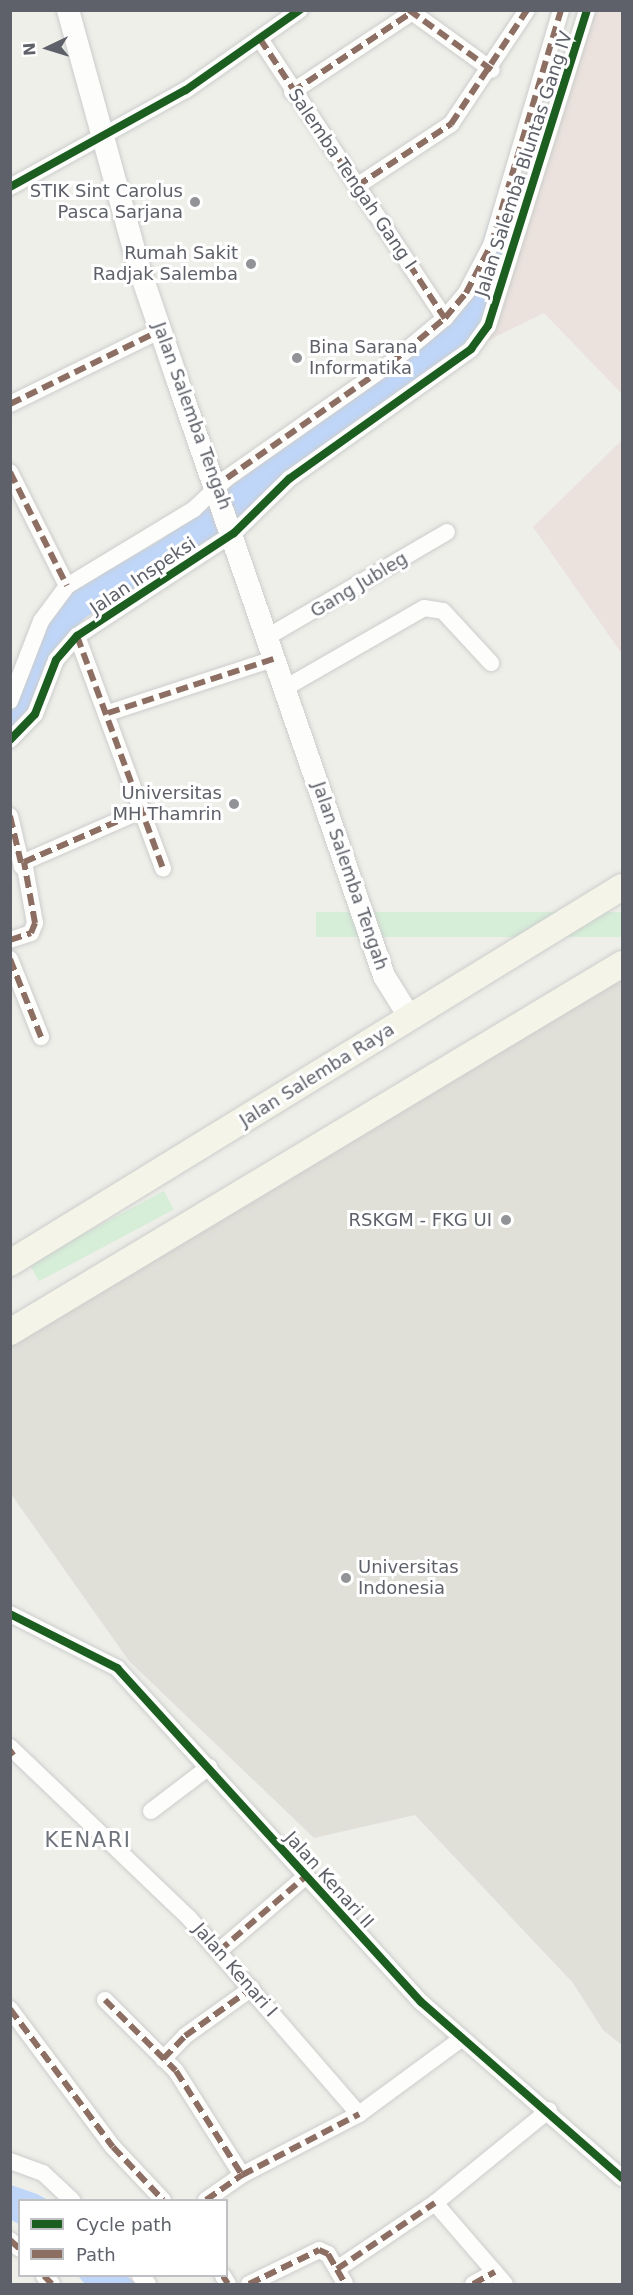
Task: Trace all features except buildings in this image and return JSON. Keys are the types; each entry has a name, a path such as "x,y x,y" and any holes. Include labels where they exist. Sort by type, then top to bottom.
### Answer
{"main road":[{"name":"Jalan Salemba Tengah","path":"68,10 103,137 161,330 220,491 384,976 410,1018"},
{"name":"Jalan Salemba Raya","path":"11,1263 622,887"},
{"path":"10,1332 622,964"}],"street":[{"path":"10,187 103,137 260,39 300,10"},
{"path":"357,186 451,124 492,70 527,10"},
{"name":"Jalan Inspeksi","path":"10,701 41,621 67,586 131,551 220,491 446,318 491,245 561,10"},
{"name":"Jalan Salemba Bluntas Gang IV","path":"488,326 587,10"},
{"path":"292,92 410,11 492,70"},
{"name":"Salemba Tengah Gang I","path":"260,39 292,92 446,318"},
{"name":"Jalan Inspeksi","path":"10,740 35,714 56,660 77,636 233,530 289,479 445,369 488,326"},
{"path":"10,404 161,330"},
{"path":"10,472 67,586"},
{"name":"Gang Jubleg","path":"108,713 273,647 447,532"},
{"path":"285,688 424,608 443,611 491,663"},
{"path":"77,636 108,713 163,869"},
{"path":"22,867 28,859 143,810"},
{"path":"10,816 35,924 31,933 10,940"},
{"path":"10,959 41,1037"},
{"name":"Jalan Kenari II","path":"10,1614 117,1668 209,1767 305,1877 461,2039 549,2110 622,2178"},
{"name":"Jalan Kenari I","path":"12,1751 219,1951 359,2114"},
{"path":"151,1811 209,1767"},
{"path":"219,1951 305,1877"},
{"path":"164,2059 185,2036 252,1988"},
{"path":"105,2000 164,2059 191,2092 242,2175"},
{"path":"10,2009 113,2147 162,2199"},
{"path":"207,2199 242,2175 359,2114 461,2039"},
{"path":"337,2269 435,2203 549,2110"},
{"path":"10,2161 43,2173 71,2199"},
{"path":"435,2203 500,2278 473,2284"},
{"path":"249,2284 311,2251 328,2254 345,2284"}],"shaded area":[{"path":"587,11 622,11 622,394 544,313 471,349 488,326"},
{"path":"622,440 622,654 533,527"},
{"name":"Universitas Indonesia","path":"622,964 622,2045 603,2030 573,1983 415,1815 314,1838 129,1661 11,1494 10,1333"}],"green space":[{"path":"316,912 622,912 622,937 316,937"},
{"path":"164,1191 174,1210 39,1281 29,1263"}],"water":[{"path":"11,2185 46,2199 18,2199 18,2224 11,2220"},
{"path":"79,2277 128,2277 136,2284 85,2284"}],"waterway":[{"path":"10,726 48,633 77,605 167,554 474,321 505,220"}],"marked path":[{"path":"409,10 492,70"},
{"path":"357,186 451,124 527,10"},
{"path":"227,478 391,363 445,318 466,293 491,245 561,10"},
{"path":"292,92 411,13"},
{"path":"260,39 445,318"},
{"path":"10,404 161,330"},
{"path":"10,472 67,586"},
{"path":"77,636 163,869"},
{"path":"108,713 276,658"},
{"path":"10,940 31,933 35,923 24,862 143,810"},
{"path":"10,816 22,867"},
{"path":"10,959 41,1037"},
{"path":"10,1754 14,1751"},
{"path":"219,1951 305,1877"},
{"path":"163,2059 185,2036 252,1988"},
{"path":"105,2000 176,2071 242,2175"},
{"path":"10,2009 113,2147 162,2199"},
{"path":"207,2199 242,2175 359,2114"},
{"path":"337,2269 435,2203"},
{"path":"10,2240 18,2247"},
{"path":"249,2284 319,2250 328,2254 345,2284"},
{"path":"473,2284 495,2272"},
{"path":"45,2277 52,2284"},
{"path":"224,2277 228,2284"}],"cycle path":[{"path":"10,187 186,90 300,10"},
{"path":"10,740 35,714 56,660 77,636 234,533 289,479 471,349 488,326 587,10"},
{"path":"10,1614 117,1668 421,2002 622,2178"}],"place":[{"name":"STIK Sint Carolus Pasca Sarjana","path":"195,202"},
{"name":"Rumah Sakit Radjak Salemba","path":"251,264"},
{"name":"Bina Sarana Informatika","path":"297,358"},
{"name":"Universitas MH Thamrin","path":"234,804"},
{"name":"RSKGM - FKG UI","path":"506,1220"},
{"name":"Universitas Indonesia","path":"346,1578"}],"district":[{"name":"KENARI","path":"88,1840"}]}
